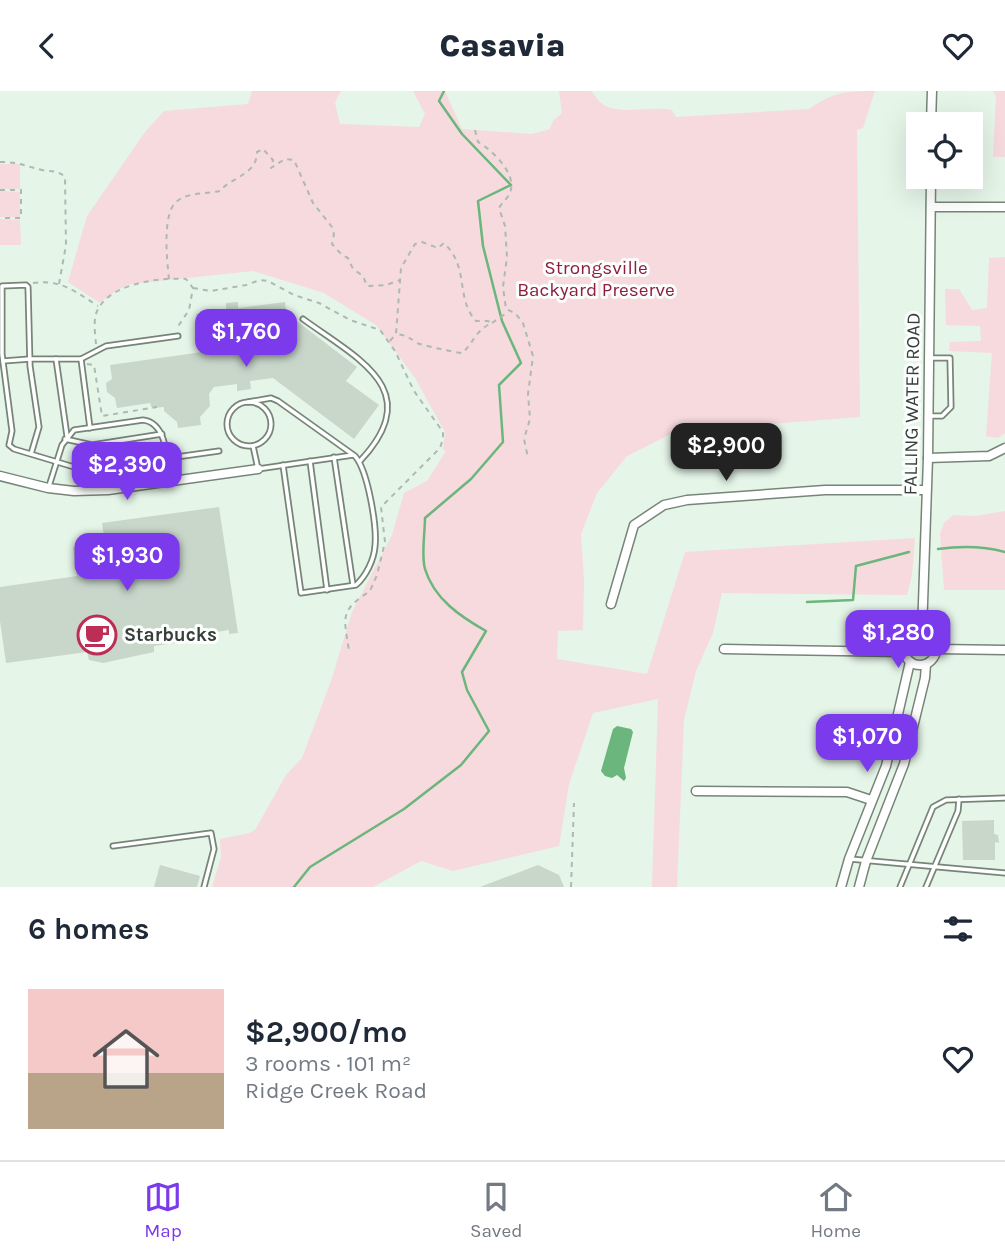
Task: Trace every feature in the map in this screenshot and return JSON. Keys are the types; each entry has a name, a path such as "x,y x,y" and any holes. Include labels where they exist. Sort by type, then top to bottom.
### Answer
{"street":[{"path":"931,112 932,91"},
{"name":"FALLING WATER ROAD","path":"922,632 928,459 931,189"},
{"path":"930,207 1005,207"},
{"path":"928,459 989,456 1005,448"},
{"path":"0,476 48,488 74,491 108,490 258,469"},
{"path":"611,604 634,525 664,505 687,500 825,490 926,489"},
{"path":"922,632 932,637 937,649 934,658 920,666 910,662 904,652 908,638 922,632"},
{"path":"724,649 904,652"},
{"path":"937,649 1005,650"},
{"path":"841,887 849,859 886,766 910,662"},
{"path":"859,887 904,764 926,664"},
{"path":"696,791 848,792 872,800"}],"lane":[{"path":"31,454 39,427 30,359 28,287 2,286 3,361 12,431 9,445 14,449 84,470 219,451"},
{"path":"303,319 365,364 385,389 389,408 387,417 359,461"},
{"path":"3,361 81,359 106,346 178,336"},
{"path":"928,417 942,416 951,407 951,363 947,357 929,358"},
{"path":"56,359 66,438"},
{"path":"81,359 90,428"},
{"path":"248,402 258,404 266,410 272,424 267,438 253,446 236,442 228,427 232,410 248,402 271,398 359,461 366,475 375,545 363,579 353,585 302,593 283,465"},
{"path":"48,488 66,438 74,430 143,420 158,425 162,434 169,481"},
{"path":"66,438 92,445 162,434"},
{"path":"253,446 258,469 353,455"},
{"path":"334,457 353,585"},
{"path":"310,461 327,590"},
{"path":"900,887 933,807 946,800 1005,798"},
{"path":"926,887 958,811 959,799"},
{"path":"113,846 211,833 214,849 204,887"},
{"path":"849,859 1005,873"}],"path":[{"path":"475,130 477,140 491,149 511,177 512,190 499,208 505,226 507,257 503,287 506,309 523,323 533,356 528,396 530,419 524,437 528,458"},
{"path":"169,279 167,221 176,203 192,195 219,191 226,183 242,177 257,161 257,152 263,149 273,160 271,167 285,159 294,160 309,197 323,214 322,218 332,227 332,244 363,276 367,286 400,280"},
{"path":"0,162 27,164 38,170 60,172 65,177 65,245 59,284"},
{"path":"0,190 21,190 21,218 0,218"},
{"path":"390,341 396,334 403,263 413,246 422,242 439,248 444,243 459,263 461,287 472,316 478,321 492,323"},
{"path":"97,352 95,320 99,306 125,288 153,280 169,279 186,279 193,288 211,291 261,280 268,281 294,295 374,327 390,341 414,391 439,425 443,439 440,448 381,507 384,548 370,591 357,598 346,612 349,651"},
{"path":"64,285 99,306"},
{"path":"178,336 179,325 189,310 193,288"},
{"path":"396,334 410,337 418,344 462,353 474,334 509,311"},
{"path":"86,364 94,365 102,416 157,407"},
{"path":"571,887 574,803"}],"green space":[{"name":"Strongsville Backyard Preserve","path":"252,91 341,91 335,103 340,124 419,127 425,114 413,91 445,91 462,129 532,134 550,129 553,121 562,113 559,91 591,91 608,107 622,110 672,110 676,117 809,109 840,94 875,91 863,128 857,130 860,417 677,431 627,456 597,493 581,534 583,630 558,631 557,659 647,674 685,552 915,538 912,575 907,595 722,593 713,633 696,671 684,720 677,887 652,887 658,699 593,713 569,784 559,846 453,871 421,861 373,887 212,887 221,857 220,839 255,830 286,775 302,758 331,681 352,612 392,535 404,493 427,481 446,451 443,450 445,432 415,378 376,325 324,293 253,271 131,284 117,290 100,303 68,282 87,216 145,132 164,111 248,104"},
{"path":"993,91 1005,91 1005,157 993,157 996,96"},
{"path":"0,164 20,164 20,189 0,189"},
{"path":"0,191 20,192 20,217 0,217"},
{"path":"0,219 20,220 21,245 0,245"},
{"path":"1005,257 1005,433 998,438 986,436 992,353 949,351 950,342 981,341 980,326 946,325 945,289 959,289 972,310 987,308 989,258"},
{"path":"1005,511 1005,590 944,590 940,534 944,523 953,515 976,516"}],"shaded area":[{"path":"617,726 631,729 633,732 624,768 624,781 617,775 612,778 605,776 601,771 613,729"}],"building":[{"path":"238,302 238,308 285,302 287,320 294,319 357,367 346,381 379,405 354,439 273,378 250,381 251,389 237,391 237,384 214,387 209,394 210,406 200,417 201,425 178,428 177,422 164,411 164,407 152,408 150,403 117,408 115,398 107,392 106,383 112,379 110,365 202,352 196,314 226,310 226,303"},
{"path":"219,507 238,633 229,634 229,630 204,634 205,641 154,646 154,652 103,663 89,660 87,652 6,663 0,621 0,587 77,576 73,547 96,544 95,538 104,537 102,523"},
{"path":"994,820 994,834 998,835 999,843 995,842 995,860 963,860 962,821"},
{"path":"160,865 200,876 197,887 154,887"},
{"path":"538,865 559,875 564,887 480,887"}],"waterway":[{"path":"294,887 310,867 404,809 461,765 489,731 467,690 462,672 486,631 467,620 442,598 429,580 423,557 425,518 471,479 503,442 499,385 521,363 502,321 483,246 478,201 511,185 462,134 439,101 444,91"},
{"path":"938,549 972,547 1005,552"},
{"path":"807,602 853,600 856,566 909,552"}],"place":[{"name":"Starbucks","path":"97,635"}]}
